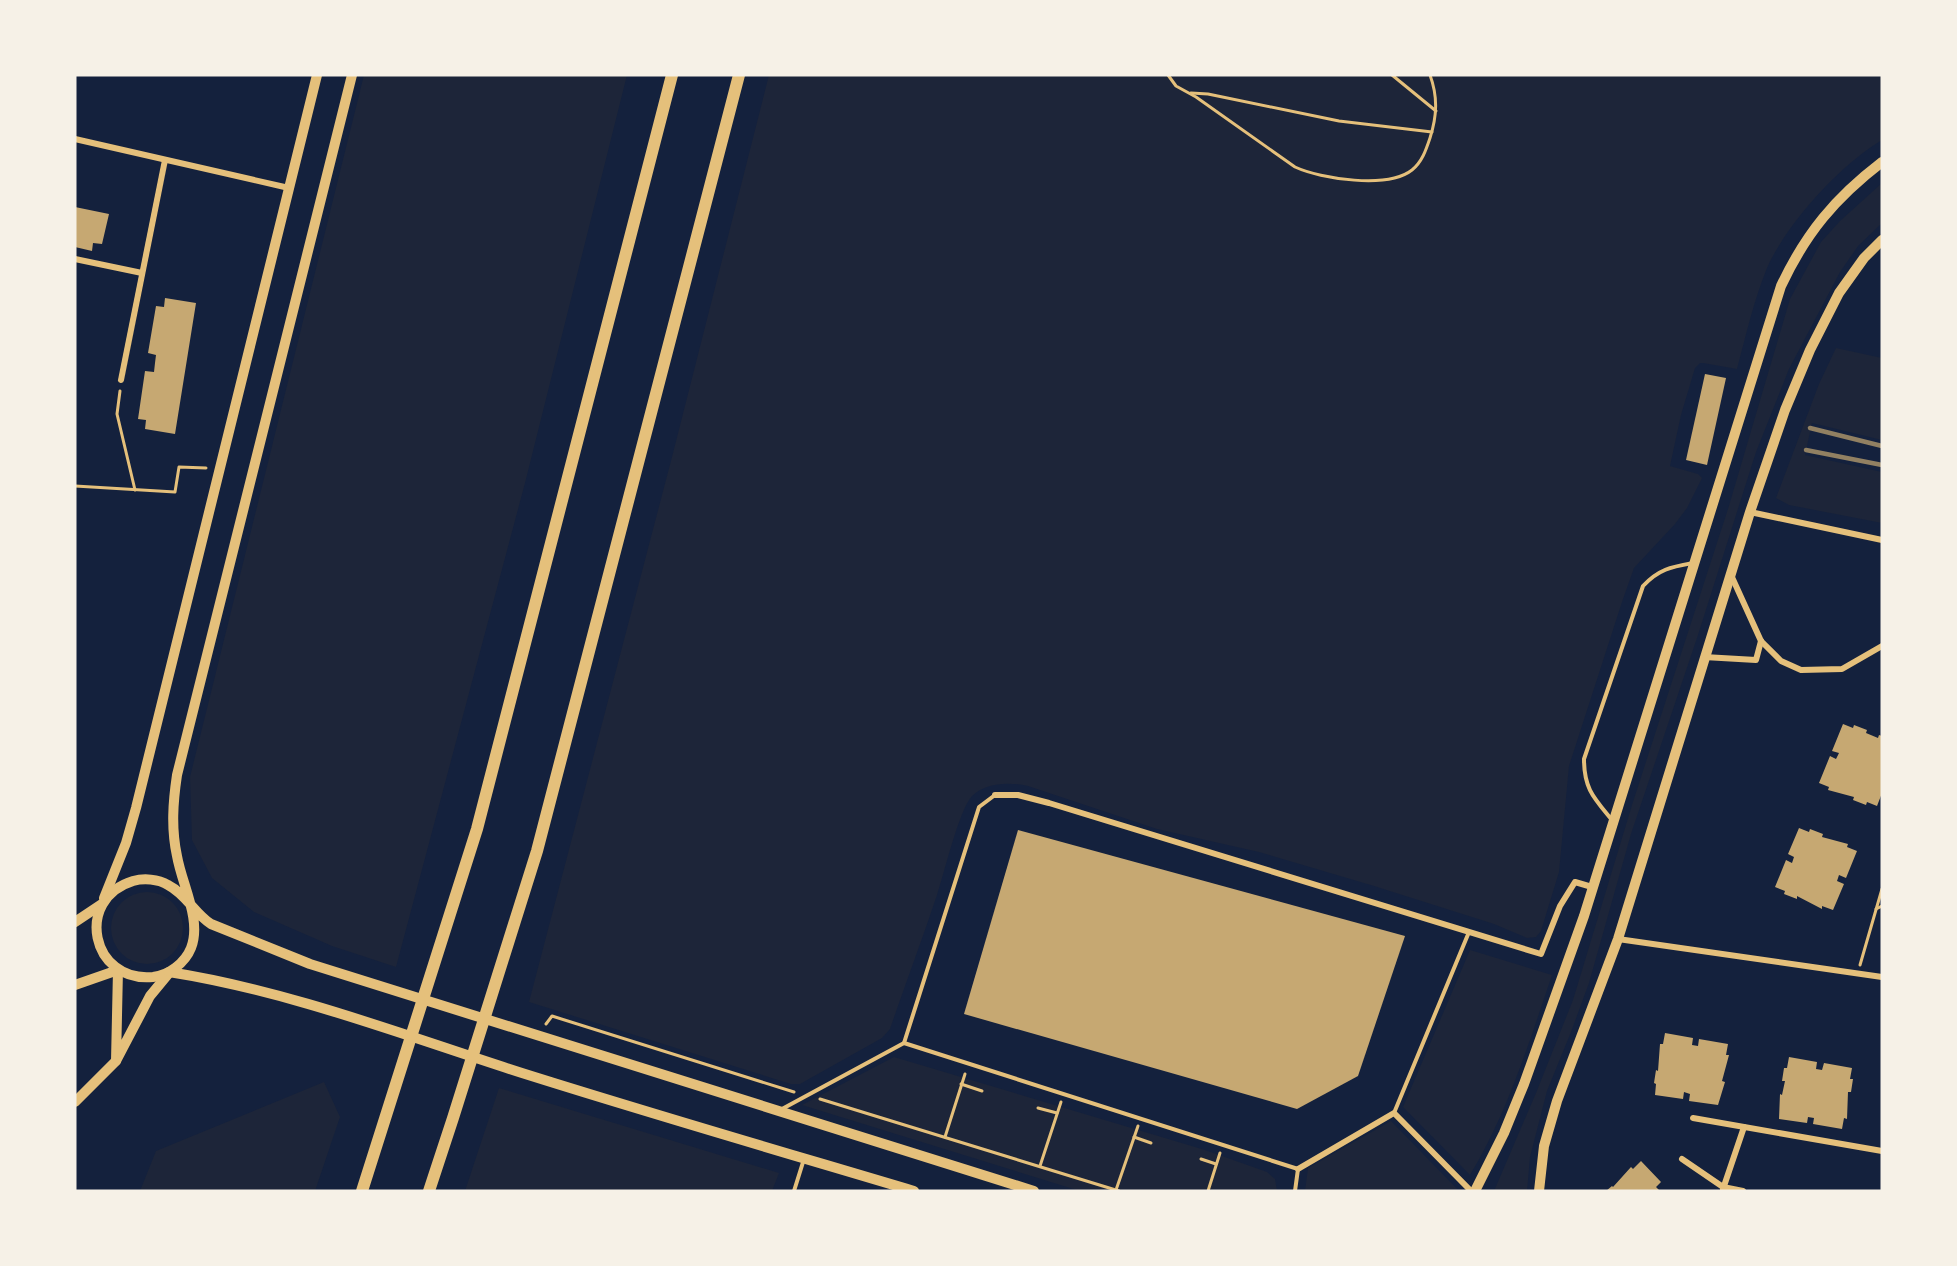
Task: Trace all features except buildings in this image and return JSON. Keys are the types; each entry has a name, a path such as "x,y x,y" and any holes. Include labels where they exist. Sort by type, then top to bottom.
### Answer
{"highway":[{"path":"362,1191 477,829 672,75"},
{"path":"429,1191 537,851 739,75"}],"main road":[{"path":"317,75 136,808 126,843 97,918 96,933 99,947 107,960 118,970 143,978 157,977 181,963 190,950 195,935 194,920 177,857 173,828 173,802 177,775 352,75"},
{"path":"1473,1191 1504,1133 1554,1002 1781,286 1796,255 1824,215 1882,162"},
{"path":"1539,1191 1544,1146 1557,1101 1618,939 1704,657 1785,411 1810,350 1839,293 1850,276 1882,240"},
{"path":"75,922 102,904 111,892 124,884 139,879 154,880 180,893 202,919 229,933 310,964 533,1036 1034,1191"},
{"path":"75,985 118,970"},
{"path":"116,1061 118,970"},
{"path":"169,972 206,978 360,1021 523,1073 914,1191"},
{"path":"75,1102 116,1061 150,996 169,972"}],"street":[{"path":"75,139 289,188"},
{"path":"121,380 165,160"},
{"path":"75,259 142,273"},
{"path":"1750,512 1882,540"},
{"path":"1730,575 1761,641 1781,661 1802,670 1842,669 1882,646"},
{"path":"1704,657 1756,660 1761,641"},
{"path":"995,795 1018,795 1049,803 1541,954 1560,906 1575,882 1592,887"},
{"path":"1618,939 1882,977"},
{"path":"1298,1169 1394,1113 1473,1191"},
{"path":"1693,1118 1882,1151"},
{"path":"1723,1189 1744,1127"},
{"path":"1682,1160 1723,1189 1743,1191"}],"lane":[{"path":"1613,821 1591,795 1584,777 1584,759 1644,586 1654,574 1669,568 1694,563"},
{"path":"778,1112 904,1043 979,807 995,795"},
{"path":"1394,1113 1469,931"},
{"path":"904,1043 1298,1169 1295,1191"},
{"path":"794,1191 805,1158"}],"path":[{"path":"1168,75 1176,86 1295,167 1308,173 1330,177 1379,182 1398,178 1412,170 1421,160 1432,132 1437,104 1430,75"},
{"path":"1392,75 1436,111"},
{"path":"1189,93 1208,94 1339,121 1432,132"},
{"path":"121,380 117,414 135,490"},
{"path":"75,486 175,492 178,467 220,469"},
{"path":"1857,973 1882,889"},
{"path":"1876,909 1882,906"},
{"path":"546,1024 552,1016 1118,1190 1141,1118"},
{"path":"945,1137 968,1063"},
{"path":"961,1084 982,1090"},
{"path":"1040,1166 1064,1094"},
{"path":"1038,1108 1057,1113"},
{"path":"1134,1137 1151,1143"},
{"path":"1208,1191 1222,1144"},
{"path":"1201,1159 1216,1164"}],"shaded area":[{"path":"364,75 627,75 525,483 396,967 332,946 254,912 212,878 192,840 190,777"},
{"path":"769,75 1882,75 1882,140 1849,164 1832,180 1816,196 1787,233 1767,268 1758,292 1737,369 1703,363 1695,368 1681,415 1670,466 1698,474 1702,478 1687,508 1675,524 1634,568 1569,766 1559,872 1541,931 1536,937 1527,938 1494,924 1259,852 1157,829 1028,786 1006,784 984,788 972,796 967,803 890,1029 882,1038 800,1084 791,1084 529,1002 672,457"},
{"path":"1882,183 1882,223 1858,246 1840,272 1789,369 1756,452 1631,834 1589,983 1547,1091 1530,1157 1527,1191 1494,1191 1573,1000 1632,805 1728,509 1790,299 1821,242 1840,221"},
{"path":"1836,348 1882,358 1882,440 1812,423 1805,455 1882,472 1882,523 1789,505 1776,498 1819,384"},
{"path":"147,892 167,898 177,908 183,928 177,948 167,958 147,964 127,958 117,948 111,928 117,908 127,898"},
{"path":"1470,950 1552,975 1506,1103 1470,1175 1403,1107"},
{"path":"894,1057 1205,1150 1267,1172 1275,1179 1277,1191 1080,1191 802,1105"},
{"path":"324,1082 340,1117 315,1191 140,1191 156,1151"},
{"path":"499,1088 779,1173 772,1191 465,1191"},
{"path":"1391,1121 1459,1191 1305,1191 1308,1168"}],"railway":[{"path":"1810,428 1882,446"},
{"path":"1806,450 1882,465"}]}
